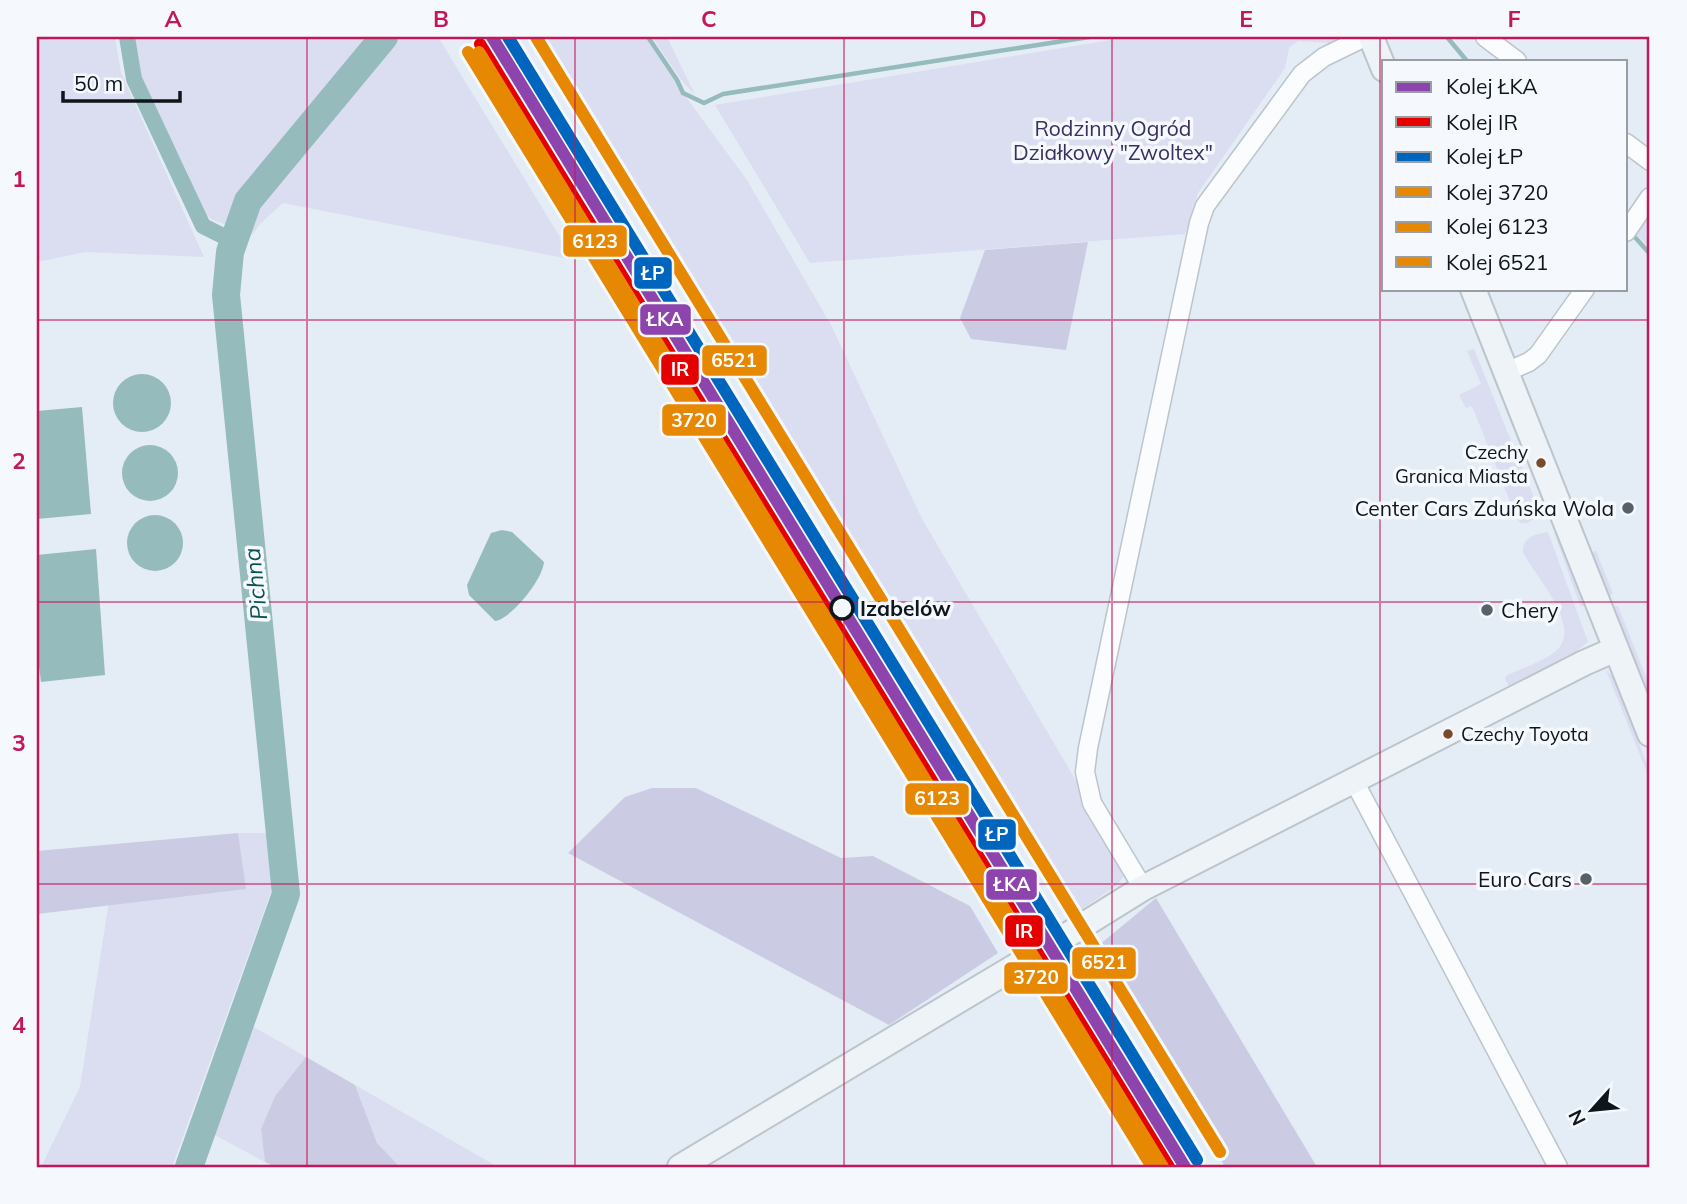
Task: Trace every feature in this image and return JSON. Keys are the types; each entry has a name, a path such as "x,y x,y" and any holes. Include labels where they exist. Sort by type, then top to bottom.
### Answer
{"street":[{"path":"1143,888 1092,803 1085,772 1199,223 1205,206 1299,78 1324,57 1365,37"},
{"path":"1371,37 1382,64"},
{"path":"1485,37 1516,60"},
{"path":"1628,144 1650,161"},
{"path":"1628,229 1650,197"},
{"path":"1473,290 1650,734"},
{"path":"1506,372 1530,362 1538,355 1584,290"},
{"path":"680,1167 1143,888 1616,649"},
{"path":"1354,781 1558,1167"}],"green space":[{"path":"37,37 115,37 121,73 204,257 86,252 37,262"},
{"path":"132,37 438,37 574,260 283,203 252,235 213,220 204,214 186,170 139,75"},
{"path":"530,37 648,37 683,93 747,180 831,325 922,519 1078,784 1124,876 1117,885 1069,918 999,801"},
{"path":"652,37 667,37 695,95 682,81"},
{"name":"Rodzinny Ogród Działkowy \"Zwoltex\"","path":"1129,37 1343,37 1329,43 1298,41 1289,48 1285,68 1198,193 1185,234 810,263 715,105"},
{"path":"1650,214 1650,248 1636,234"},
{"path":"1481,348 1487,353 1547,503 1545,508"},
{"path":"1474,349 1541,515 1527,523 1521,523 1517,519 1472,406 1466,408 1459,395 1481,384 1467,351"},
{"path":"1548,532 1588,642 1577,651 1509,686 1506,676 1551,655 1563,641 1561,615 1523,552 1527,540"},
{"path":"1554,532 1562,539 1584,606 1581,606 1577,597"},
{"path":"1596,550 1613,594 1609,596 1591,555"},
{"path":"1618,606 1650,687 1650,697 1614,607"},
{"path":"1606,670 1613,677 1650,772 1650,780"},
{"path":"238,833 267,833 272,889 172,1167 41,1167 80,1087 109,901 245,889"},
{"path":"247,1023 306,1057 275,1096 261,1129 265,1162 211,1133"},
{"path":"355,1085 498,1167 400,1167 377,1143"}],"shaded area":[{"path":"1088,242 1066,350 971,339 960,318 985,250"},
{"path":"142,374 158,379 166,387 171,403 166,419 158,427 142,432 126,427 118,419 113,403 118,387 126,379"},
{"path":"82,407 91,514 37,519 37,411"},
{"path":"144,445 156,445 166,449 174,457 178,473 174,489 166,497 156,501 144,501 134,497 126,489 122,479 122,467 126,457 134,449"},
{"path":"149,515 161,515 171,519 179,527 183,543 179,559 171,567 161,571 149,571 139,567 131,559 127,549 127,537 131,527 139,519"},
{"path":"502,530 512,532 544,562 538,578 525,597 502,619 495,621 469,595 467,585 491,533"},
{"path":"96,549 105,675 41,682 37,651 37,555"},
{"path":"652,788 696,788 841,858 873,856 970,906 998,953 889,1025 568,853 625,797"},
{"path":"238,833 246,889 37,914 37,851"},
{"path":"1156,898 1317,1167 1225,1167 1093,950"},
{"path":"306,1057 355,1085 377,1143 400,1167 275,1167 265,1162 261,1129 275,1096"}],"waterway":[{"path":"127,37 134,79 203,226 233,241"},
{"name":"Pichna","path":"189,1167 286,894 226,295 230,252 248,201 384,37"},
{"path":"648,37 683,93 704,103 723,94 1089,37"},
{"path":"1447,37 1466,60"},
{"path":"1633,235 1650,254"}],"rail line":[{"name":"ŁKA","path":"492,37 1185,1167"},
{"name":"ŁP","path":"508,37 1197,1160"},
{"name":"6521","path":"536,37 1220,1152"},
{"name":"IR","path":"480,44 1169,1167"},
{"name":"3720","path":"468,52 1152,1167"},
{"name":"6123","path":"479,52 1163,1167"}],"place":[{"name":"Czechy Granica Miasta","path":"1541,463"},
{"name":"Center Cars Zduńska Wola","path":"1628,508"},
{"name":"Izabelów","path":"842,608"},
{"name":"Chery","path":"1487,610"},
{"name":"Czechy Toyota","path":"1448,734"},
{"name":"Euro Cars","path":"1586,879"}]}
